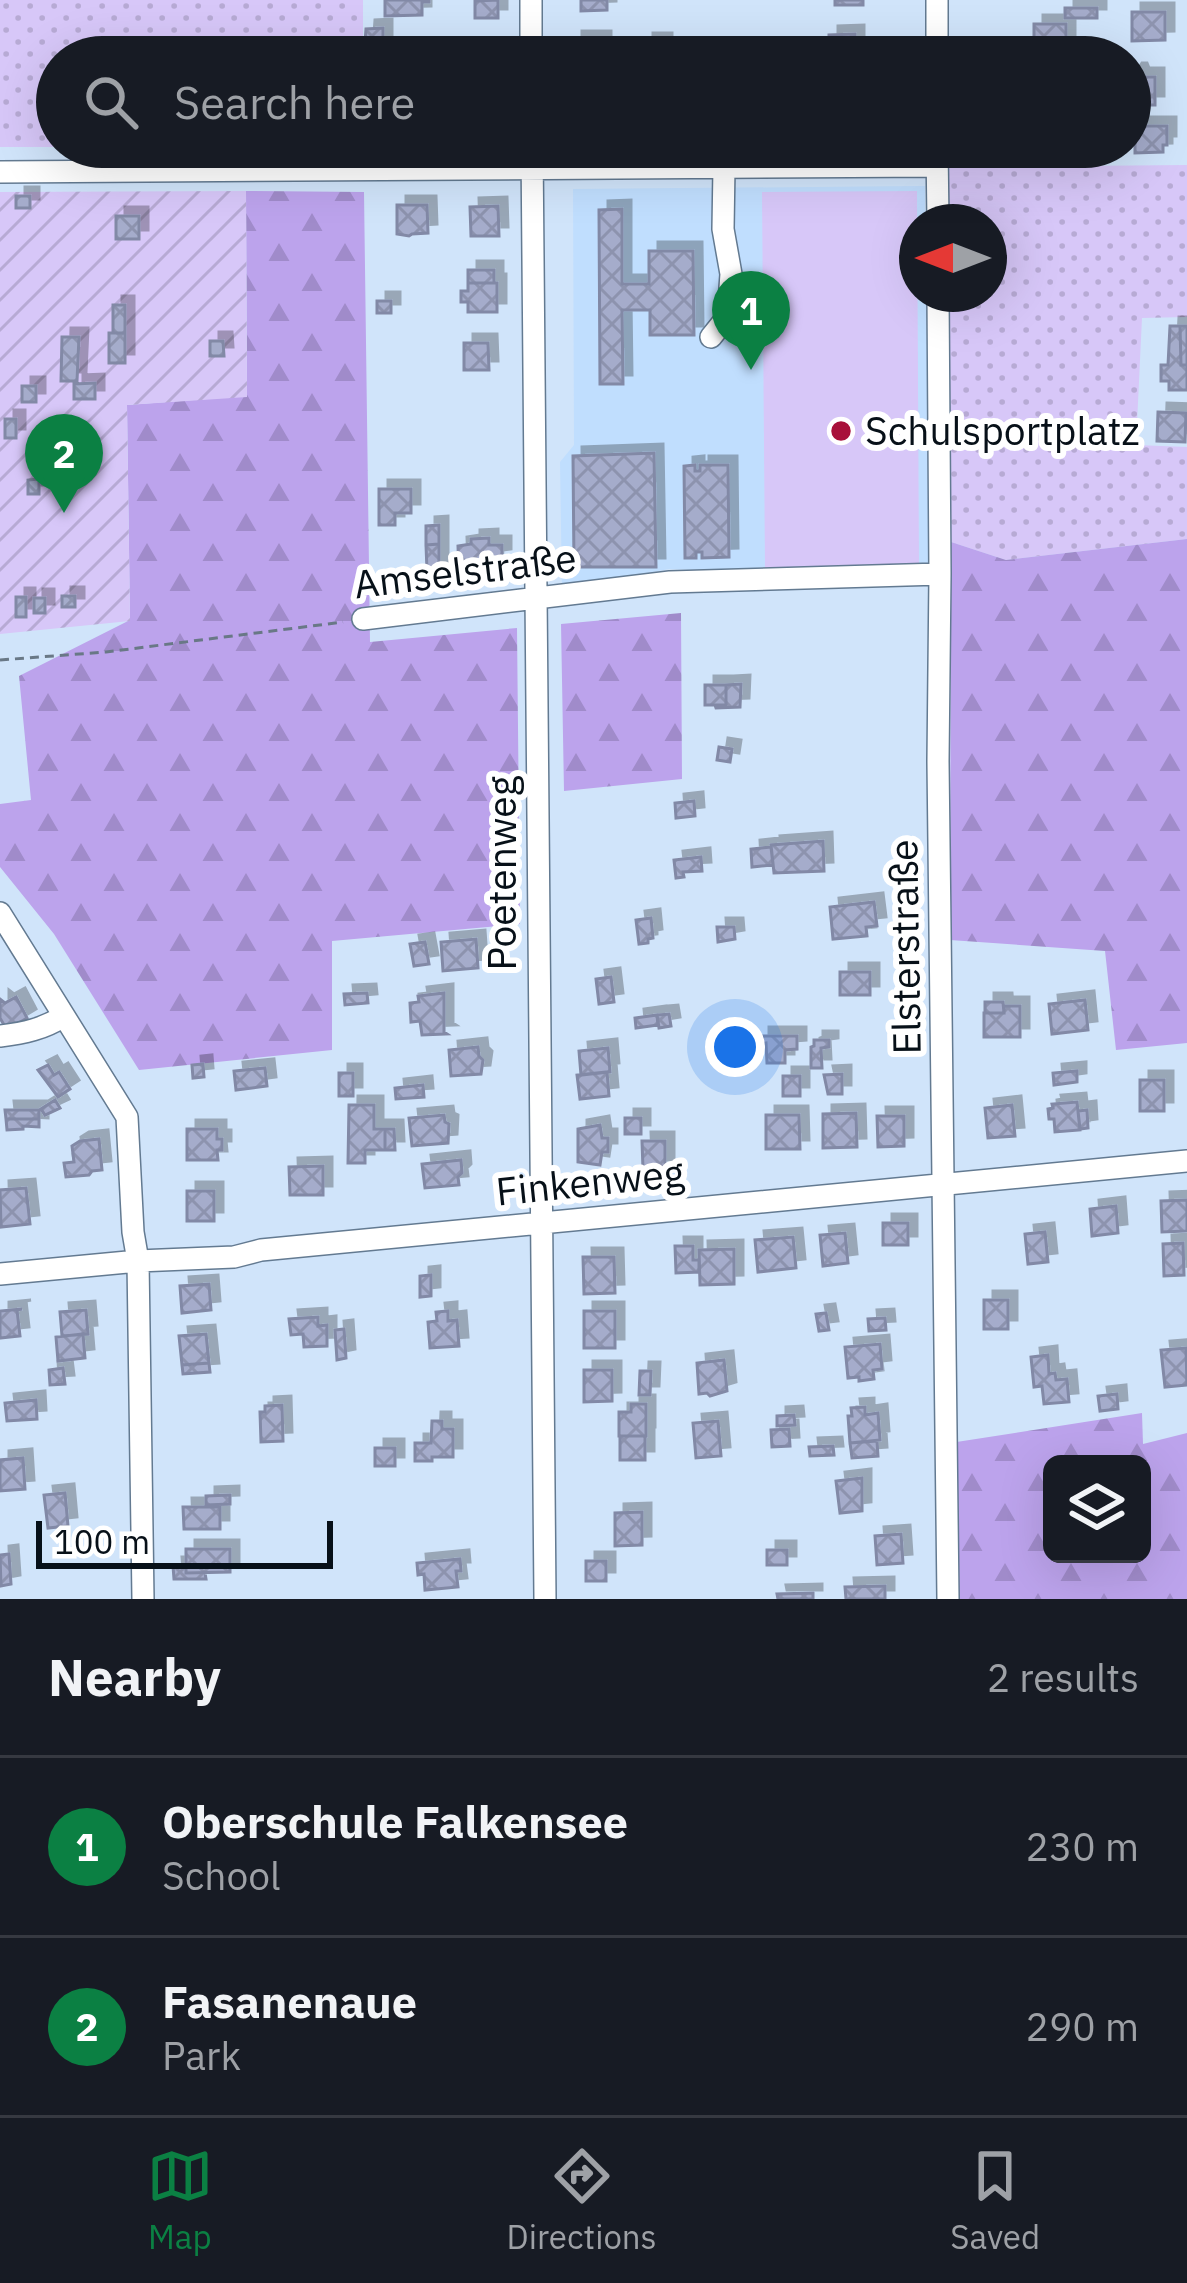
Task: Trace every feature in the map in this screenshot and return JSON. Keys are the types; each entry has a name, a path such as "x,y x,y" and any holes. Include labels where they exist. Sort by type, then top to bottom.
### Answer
{"street":[{"path":"531,0 531,36"},
{"path":"937,0 937,36"},
{"path":"0,172 152,168"},
{"name":"Poetenweg","path":"532,168 545,1599"},
{"path":"710,337 728,316 731,274 724,229 724,168"},
{"path":"937,168 938,204"},
{"name":"Elsterstraße","path":"938,312 948,1599"},
{"name":"Amselstraße","path":"363,619 670,582 940,574"},
{"path":"0,913 127,1118 138,1261 143,1599"},
{"path":"0,1036 29,1033 64,1016"},
{"name":"Finkenweg","path":"0,1274 234,1257 261,1250 1187,1161"}],"path":[{"name":"Amselstraße","path":"0,660 106,652 363,619"}],"shaded area":[{"path":"0,0 363,0 363,36 36,36 36,147 0,147"},
{"path":"1187,165 1187,317 1142,318 1136,445 1187,447 1187,539 1006,560 951,542 947,312 1007,312 1007,204 946,204 945,168"},
{"path":"925,186 925,204 899,204 899,312 927,312 932,569 765,573 669,569 562,589 560,462 574,445 573,189"},
{"path":"246,191 247,397 127,405 130,621 0,634 0,192"},
{"name":"Schulsportplatz","path":"917,191 917,204 899,204 899,312 918,312 919,569 765,570 762,192"}],"green space":[{"path":"246,191 364,192 370,642 517,628 520,924 332,941 332,1050 139,1070 54,934 0,867 0,804 31,800 19,676 130,620 127,405 247,396"},
{"path":"1187,539 1187,1043 1116,1050 1105,951 950,940 951,542 1006,560"},
{"path":"681,613 682,779 564,791 561,624"},
{"path":"1142,1413 1143,1444 1187,1433 1187,1599 954,1599 950,1443"}],"building":[{"path":"385,0 429,2 422,2 422,15 385,16"},
{"path":"498,0 498,18 475,18 475,1"},
{"path":"581,0 607,0 607,10 581,11"},
{"path":"835,0 863,0 863,5 835,5"},
{"path":"1065,8 1097,8 1097,18 1065,18"},
{"path":"1132,12 1165,12 1165,40 1132,36"},
{"path":"1034,24 1066,24 1066,36 1034,36"},
{"path":"383,28 383,36 366,36 366,29"},
{"path":"1151,77 1155,77 1155,105 1151,105"},
{"path":"1151,126 1167,126 1163,152 1151,152"},
{"path":"16,196 30,196 30,208 16,208"},
{"path":"397,205 427,205 428,233 397,234"},
{"path":"498,206 499,236 471,236 470,207"},
{"path":"622,209 622,284 649,284 649,251 693,251 694,335 650,335 650,310 622,310 623,384 600,384 599,210"},
{"path":"116,216 139,216 139,239 116,239"},
{"path":"468,270 494,270 494,283 468,283"},
{"path":"468,283 497,283 497,312 468,312 461,291 468,291"},
{"path":"377,301 391,301 391,313 377,313"},
{"path":"113,305 125,305 125,333 113,333"},
{"path":"1170,326 1180,326 1187,390 1169,390 1169,381 1161,381 1161,365 1168,365"},
{"path":"1180,326 1187,326 1187,365 1181,365"},
{"path":"109,333 125,333 125,363 109,363"},
{"path":"62,337 79,337 77,381 61,381"},
{"path":"210,341 223,341 224,356 210,356"},
{"path":"464,343 488,343 489,370 464,370"},
{"path":"95,383 95,399 74,399 74,384"},
{"path":"22,386 36,386 36,402 22,402"},
{"path":"1158,412 1186,413 1185,442 1157,441"},
{"path":"5,419 16,419 16,438 5,438"},
{"path":"654,453 656,567 574,567 573,456"},
{"path":"695,465 695,471 700,471 700,465 728,465 729,557 702,558 702,552 696,552 696,558 685,558 684,466"},
{"path":"39,479 39,494 28,494 28,480"},
{"path":"379,489 411,489 411,513 395,513 395,525 379,525"},
{"path":"439,525 439,544 426,545 426,526"},
{"path":"489,538 489,545 502,545 502,558 494,559 492,576 459,576 458,546"},
{"path":"439,544 439,571 427,571 426,545"},
{"path":"62,596 75,596 75,607 62,607"},
{"path":"16,597 26,597 26,617 16,617"},
{"path":"34,598 45,598 45,613 34,613"},
{"path":"741,684 740,707 716,708 726,705 726,685"},
{"path":"705,685 726,685 726,705 705,705"},
{"path":"719,747 732,749 730,762 717,760"},
{"path":"694,801 695,816 676,818 675,803"},
{"path":"823,841 824,871 774,873 771,845"},
{"path":"771,847 773,865 752,867 751,849"},
{"path":"701,857 702,871 683,872 684,877 676,878 674,860"},
{"path":"874,902 877,926 866,927 867,936 833,939 830,907"},
{"path":"651,918 653,938 639,944 636,920"},
{"path":"717,927 734,927 735,939 718,942"},
{"path":"476,939 478,968 443,971 441,942"},
{"path":"425,942 429,964 414,966 410,944"},
{"path":"840,972 870,972 870,995 840,995"},
{"path":"611,977 614,1002 599,1004 596,979"},
{"path":"367,993 368,1003 345,1005 344,994"},
{"path":"444,993 447,1034 422,1035 420,1021 411,1022 410,1003 419,1002 418,996"},
{"path":"16,997 27,1018 7,1030 0,1018 0,999 5,1003"},
{"path":"1085,1000 1088,1030 1052,1034 1049,1004"},
{"path":"985,1002 1003,1002 1004,1013 985,1013"},
{"path":"1004,1006 1020,1006 1020,1037 984,1037 984,1013 1004,1013"},
{"path":"669,1014 671,1026 659,1028 657,1015"},
{"path":"657,1015 658,1025 636,1028 635,1018"},
{"path":"760,1036 797,1036 797,1049 785,1050 785,1063 767,1063 766,1043 760,1044"},
{"path":"814,1040 829,1040 829,1047 821,1048 822,1068 811,1068"},
{"path":"478,1047 481,1074 451,1076 449,1050"},
{"path":"608,1048 610,1072 581,1075 579,1051"},
{"path":"203,1064 204,1077 193,1078 192,1065"},
{"path":"48,1065 70,1089 58,1097 38,1070"},
{"path":"265,1068 267,1086 236,1090 234,1071"},
{"path":"1077,1071 1077,1082 1054,1085 1053,1073"},
{"path":"607,1072 609,1096 580,1099 577,1075"},
{"path":"339,1073 353,1073 353,1096 339,1096"},
{"path":"842,1074 842,1094 828,1094 824,1075"},
{"path":"783,1076 800,1076 800,1096 783,1096"},
{"path":"1140,1080 1164,1080 1164,1111 1140,1111"},
{"path":"423,1085 424,1097 396,1099 395,1088"},
{"path":"55,1100 60,1108 45,1115 41,1109"},
{"path":"1077,1102 1080,1130 1055,1132 1048,1109 1052,1104"},
{"path":"349,1105 374,1105 374,1129 385,1129 385,1150 365,1150 365,1163 348,1163"},
{"path":"1012,1105 1015,1136 988,1138 985,1108"},
{"path":"5,1110 39,1110 39,1119 6,1119"},
{"path":"1087,1110 1088,1128 1080,1129 1078,1111"},
{"path":"856,1113 857,1147 823,1148 823,1114"},
{"path":"444,1115 449,1124 448,1143 412,1146 409,1118"},
{"path":"766,1115 799,1115 800,1149 766,1149"},
{"path":"877,1116 904,1116 904,1146 878,1147"},
{"path":"625,1118 641,1118 641,1134 625,1134"},
{"path":"6,1119 39,1119 39,1127 7,1130"},
{"path":"600,1125 602,1138 608,1138 608,1152 602,1152 600,1165 578,1162 578,1129"},
{"path":"187,1129 217,1129 217,1139 222,1139 218,1160 187,1160"},
{"path":"385,1129 394,1129 395,1150 385,1150"},
{"path":"99,1139 102,1170 66,1177 64,1163 74,1162 72,1146"},
{"path":"642,1141 665,1141 665,1169 643,1169"},
{"path":"461,1160 459,1185 425,1188 422,1164"},
{"path":"323,1166 323,1195 290,1195 289,1167"},
{"path":"26,1188 30,1224 1,1227 0,1190"},
{"path":"187,1191 214,1191 214,1221 187,1221"},
{"path":"1187,1200 1187,1231 1162,1232 1161,1201"},
{"path":"1116,1206 1118,1233 1092,1236 1090,1209"},
{"path":"883,1223 908,1223 908,1245 883,1245"},
{"path":"1045,1232 1048,1262 1028,1264 1025,1234"},
{"path":"845,1233 848,1263 823,1266 820,1235"},
{"path":"793,1237 796,1268 758,1272 755,1240"},
{"path":"1183,1243 1184,1275 1164,1276 1163,1244"},
{"path":"675,1246 693,1246 699,1272 676,1273"},
{"path":"734,1249 734,1284 700,1285 699,1250"},
{"path":"583,1257 614,1257 615,1293 584,1294"},
{"path":"431,1275 431,1296 420,1297 420,1276"},
{"path":"209,1284 211,1310 182,1313 180,1286"},
{"path":"984,1300 1008,1300 1008,1329 984,1329"},
{"path":"22,1309 17,1310 20,1336 0,1338 0,1311"},
{"path":"86,1310 88,1334 62,1336 60,1312"},
{"path":"448,1311 448,1321 457,1320 459,1346 430,1348 428,1322 437,1321 436,1312"},
{"path":"584,1311 615,1311 615,1348 584,1348"},
{"path":"826,1313 829,1330 819,1331 816,1314"},
{"path":"318,1317 318,1326 327,1325 327,1346 304,1347 303,1334 291,1335 289,1319"},
{"path":"885,1318 886,1330 869,1331 868,1319"},
{"path":"344,1329 346,1358 337,1360 335,1330"},
{"path":"83,1334 85,1358 58,1361 56,1337"},
{"path":"206,1334 209,1363 182,1365 179,1336"},
{"path":"880,1344 882,1369 873,1370 874,1379 848,1378 845,1347"},
{"path":"1186,1348 1187,1385 1165,1387 1161,1350"},
{"path":"1048,1355 1049,1374 1055,1373 1056,1380 1067,1379 1069,1402 1044,1404 1042,1386 1034,1387 1031,1357"},
{"path":"724,1360 727,1391 699,1394 697,1363"},
{"path":"209,1363 210,1372 183,1374 182,1365"},
{"path":"63,1368 65,1384 50,1385 49,1370"},
{"path":"584,1370 612,1370 612,1401 584,1402"},
{"path":"640,1371 651,1371 650,1395 639,1395"},
{"path":"1117,1394 1118,1409 1100,1411 1098,1396"},
{"path":"36,1400 37,1419 7,1421 5,1403"},
{"path":"631,1404 646,1404 646,1436 619,1436 619,1412 631,1412"},
{"path":"282,1405 283,1441 261,1442 260,1412 265,1412 265,1406"},
{"path":"865,1407 865,1415 878,1413 880,1440 850,1443 851,1408"},
{"path":"794,1415 795,1425 777,1426 777,1416"},
{"path":"432,1421 442,1421 442,1429 453,1429 453,1457 415,1461 415,1443 431,1443"},
{"path":"718,1421 721,1456 696,1458 693,1423"},
{"path":"789,1429 790,1446 772,1447 771,1430"},
{"path":"620,1436 645,1436 645,1460 620,1460"},
{"path":"877,1441 878,1456 852,1458 850,1443"},
{"path":"833,1446 834,1455 810,1456 809,1447"},
{"path":"375,1448 395,1448 395,1466 375,1466"},
{"path":"23,1458 25,1489 0,1491 0,1460"},
{"path":"862,1478 862,1511 840,1513 836,1481"},
{"path":"65,1493 68,1526 48,1528 44,1495"},
{"path":"230,1495 230,1504 206,1505 206,1496"},
{"path":"183,1507 220,1507 220,1529 184,1529"},
{"path":"642,1512 642,1545 615,1546 615,1513"},
{"path":"901,1534 903,1563 877,1565 875,1536"},
{"path":"186,1549 230,1549 230,1572 186,1573"},
{"path":"767,1550 787,1550 787,1565 767,1565"},
{"path":"9,1554 11,1584 1,1586 0,1555"},
{"path":"460,1559 458,1587 425,1590 417,1563"},
{"path":"586,1561 606,1561 606,1581 586,1581"},
{"path":"173,1566 186,1566 186,1573 205,1573 206,1579 174,1579"},
{"path":"885,1586 885,1599 846,1599 845,1587"},
{"path":"813,1593 813,1599 778,1599 777,1594"}],"place":[{"name":"Oberschule Falkensee","path":"751,370"},
{"name":"Schulsportplatz","path":"841,431"},
{"name":"Fasanenaue","path":"64,513"}]}
